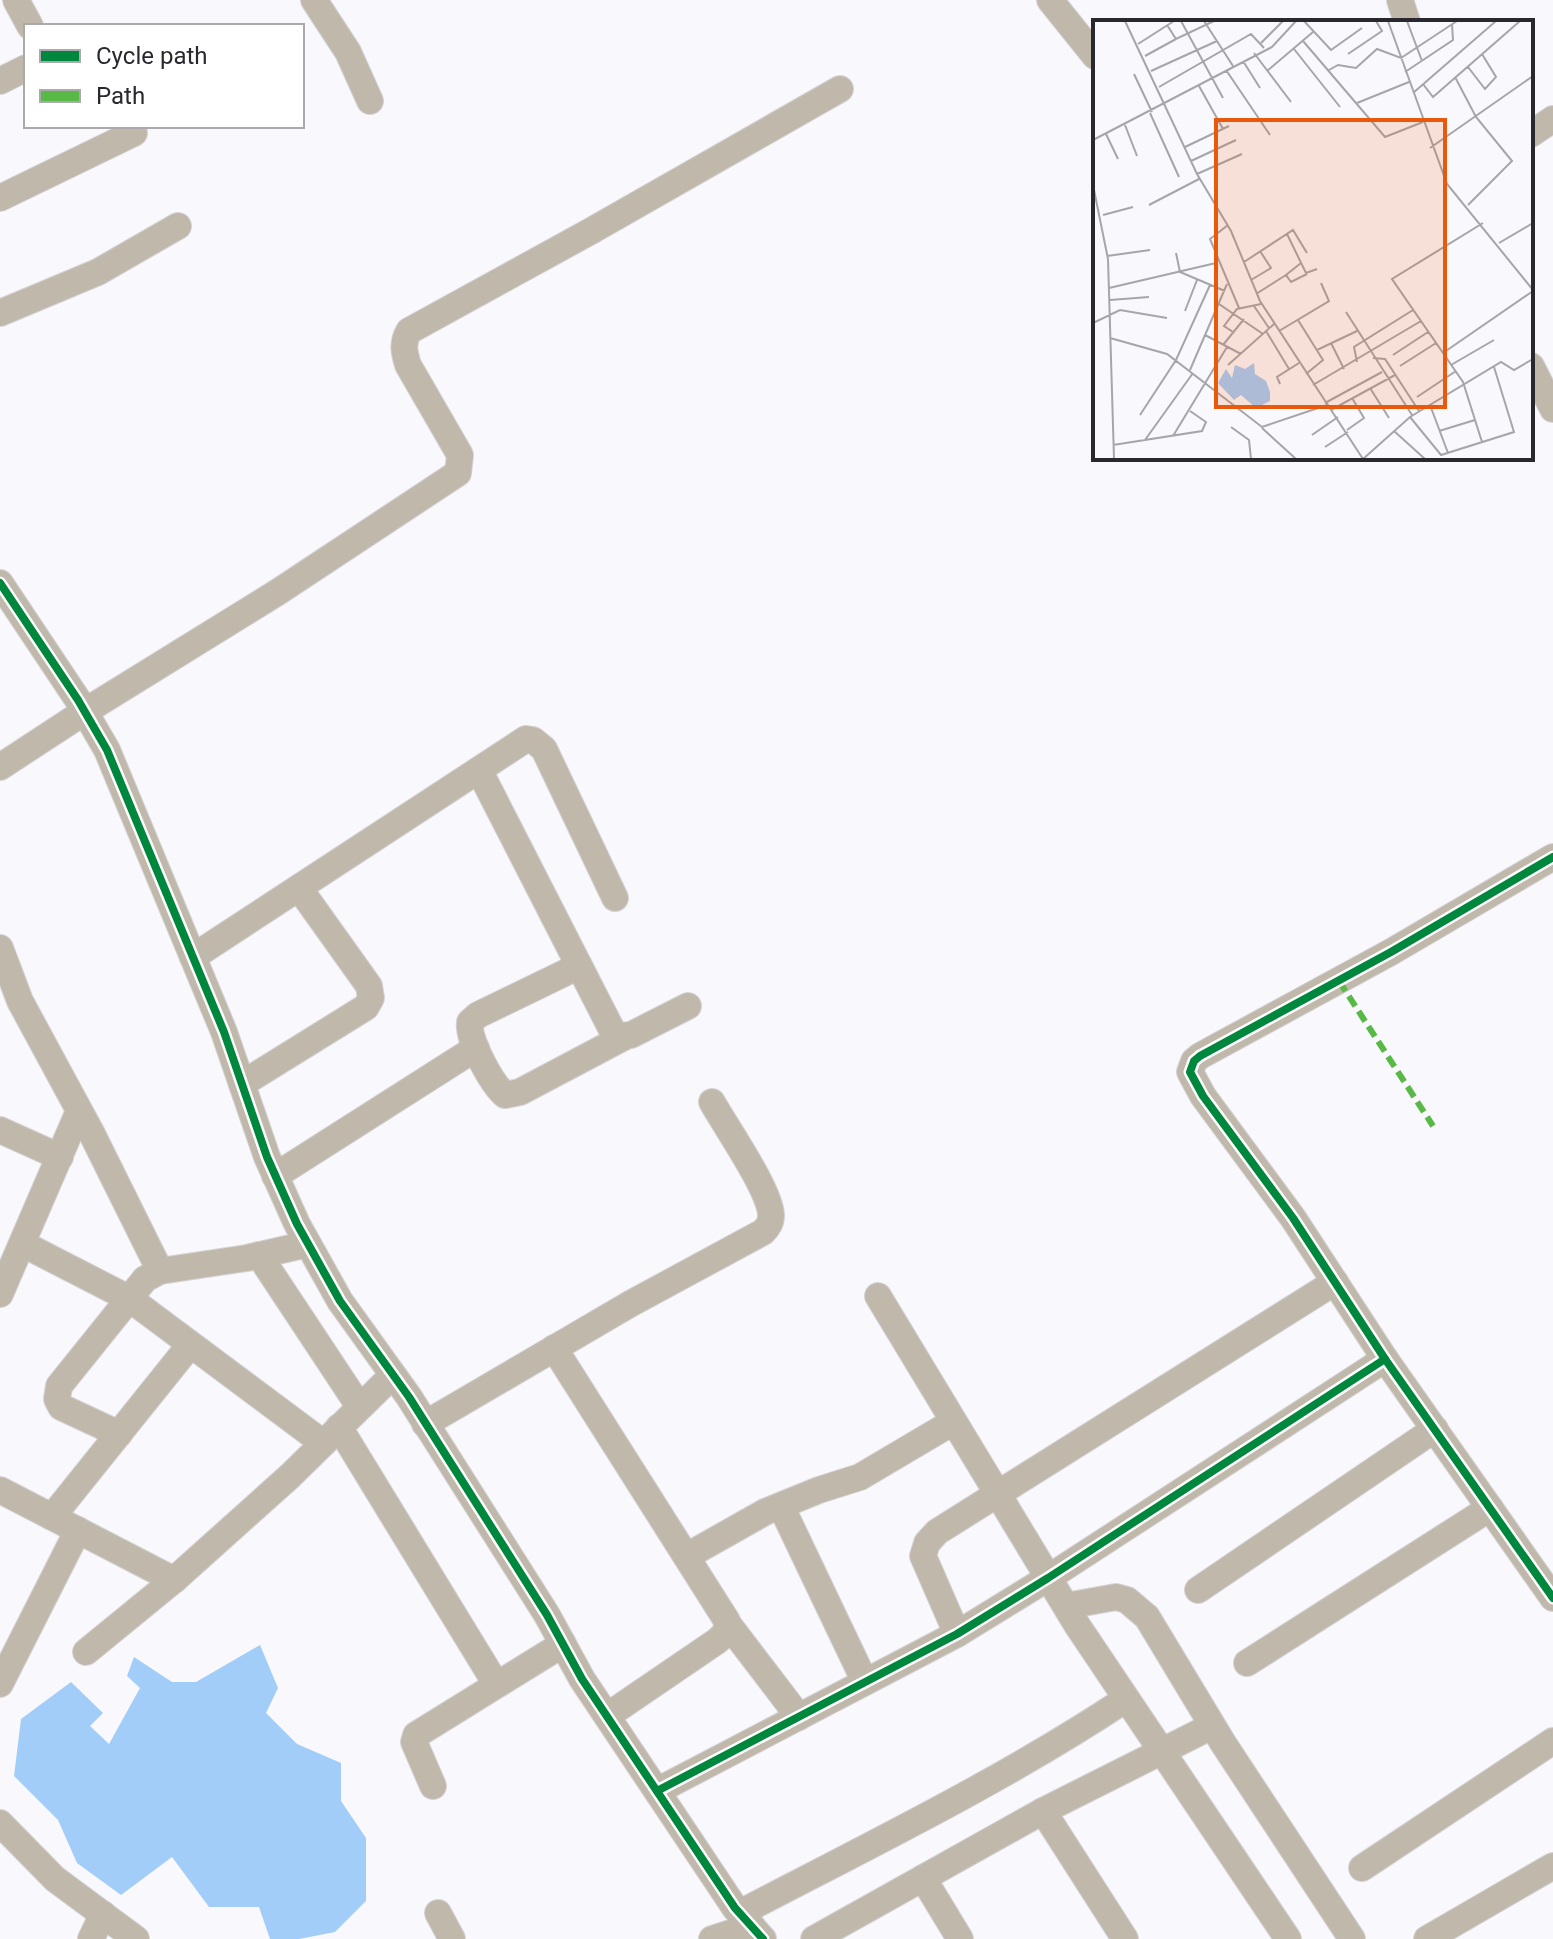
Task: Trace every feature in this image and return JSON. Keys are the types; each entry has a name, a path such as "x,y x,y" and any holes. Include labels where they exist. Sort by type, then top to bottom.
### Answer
{"street":[{"path":"16,0 29,24"},
{"path":"314,0 348,52 370,101"},
{"path":"1050,0 1093,54"},
{"path":"0,81 24,69"},
{"path":"0,767 278,592 458,473 460,455 408,365 404,339 415,326 591,231 840,89"},
{"path":"1533,133 1553,119"},
{"path":"0,198 134,133"},
{"path":"0,313 98,272 178,226"},
{"path":"1533,370 1553,409"},
{"path":"0,583 107,750 193,957 275,1176 308,1244 340,1301 393,1375 547,1615 582,1679 752,1926"},
{"path":"193,957 526,739 539,744 615,898"},
{"path":"479,770 612,1030 624,1037"},
{"path":"1553,857 1391,952 1200,1056 1191,1066 1191,1077 1203,1096 1293,1218 1385,1359 1490,1508 1543,1565 1553,1598"},
{"path":"242,1084 366,1007 371,998 369,986 299,888"},
{"path":"1,959 160,1271"},
{"path":"579,966 474,1018 469,1029 476,1048 505,1095 688,1006"},
{"path":"275,1176 476,1048"},
{"path":"425,1424 769,1226 771,1218 767,1197 712,1102"},
{"path":"0,1294 79,1111"},
{"path":"0,1130 60,1157"},
{"path":"23,1244 130,1299 190,1345 331,1435 496,1684"},
{"path":"119,1434 61,1407 57,1392 145,1279 160,1271 308,1244"},
{"path":"259,1255 359,1406"},
{"path":"957,1634 928,1571 924,1550 937,1532 1335,1282"},
{"path":"878,1296 1048,1578 1288,1939"},
{"path":"52,1517 190,1345"},
{"path":"554,1348 724,1613 728,1624 799,1717"},
{"path":"657,1791 957,1634 1385,1359"},
{"path":"86,1652 174,1580 290,1476 393,1375"},
{"path":"687,1556 781,1506 860,1477 953,1422"},
{"path":"1198,1590 1435,1429"},
{"path":"0,1490 174,1580"},
{"path":"781,1506 865,1682"},
{"path":"1247,1663 1490,1508"},
{"path":"0,1684 78,1530"},
{"path":"1066,1606 1116,1597 1137,1607 1147,1617 1212,1726 1305,1872 1352,1939"},
{"path":"607,1716 717,1641 726,1633 728,1624"},
{"path":"433,1786 414,1742 416,1735 563,1644"},
{"path":"712,1939 752,1926 924,1817 1126,1699"},
{"path":"814,1939 1043,1811 1212,1726"},
{"path":"1362,1868 1553,1741"},
{"path":"1043,1811 1125,1939"},
{"path":"0,1823 55,1879 136,1939"},
{"path":"1444,1935 1553,1866"},
{"path":"923,1878 960,1939"},
{"path":"438,1913 452,1939"},
{"path":"91,1939 103,1914"}],"water":[{"path":"260,1645 278,1688 266,1713 297,1744 341,1763 341,1801 366,1838 366,1901 335,1932 299,1939 270,1939 259,1907 209,1907 172,1857 121,1895 77,1863 58,1820 14,1776 21,1719 71,1682 103,1713 90,1726 109,1744 140,1688 127,1676 134,1657 172,1682 196,1682"}],"marked path":[{"path":"1339,981 1433,1126"}],"cycle path":[{"path":"0,583 78,700 107,750 224,1032 267,1157 297,1224 340,1301 409,1397 547,1615 582,1679 735,1908 763,1939"},
{"path":"1553,857 1391,952 1200,1056 1194,1061 1190,1072 1203,1096 1293,1218 1385,1359 1553,1598"},
{"path":"657,1791 957,1634 1385,1359"}]}
